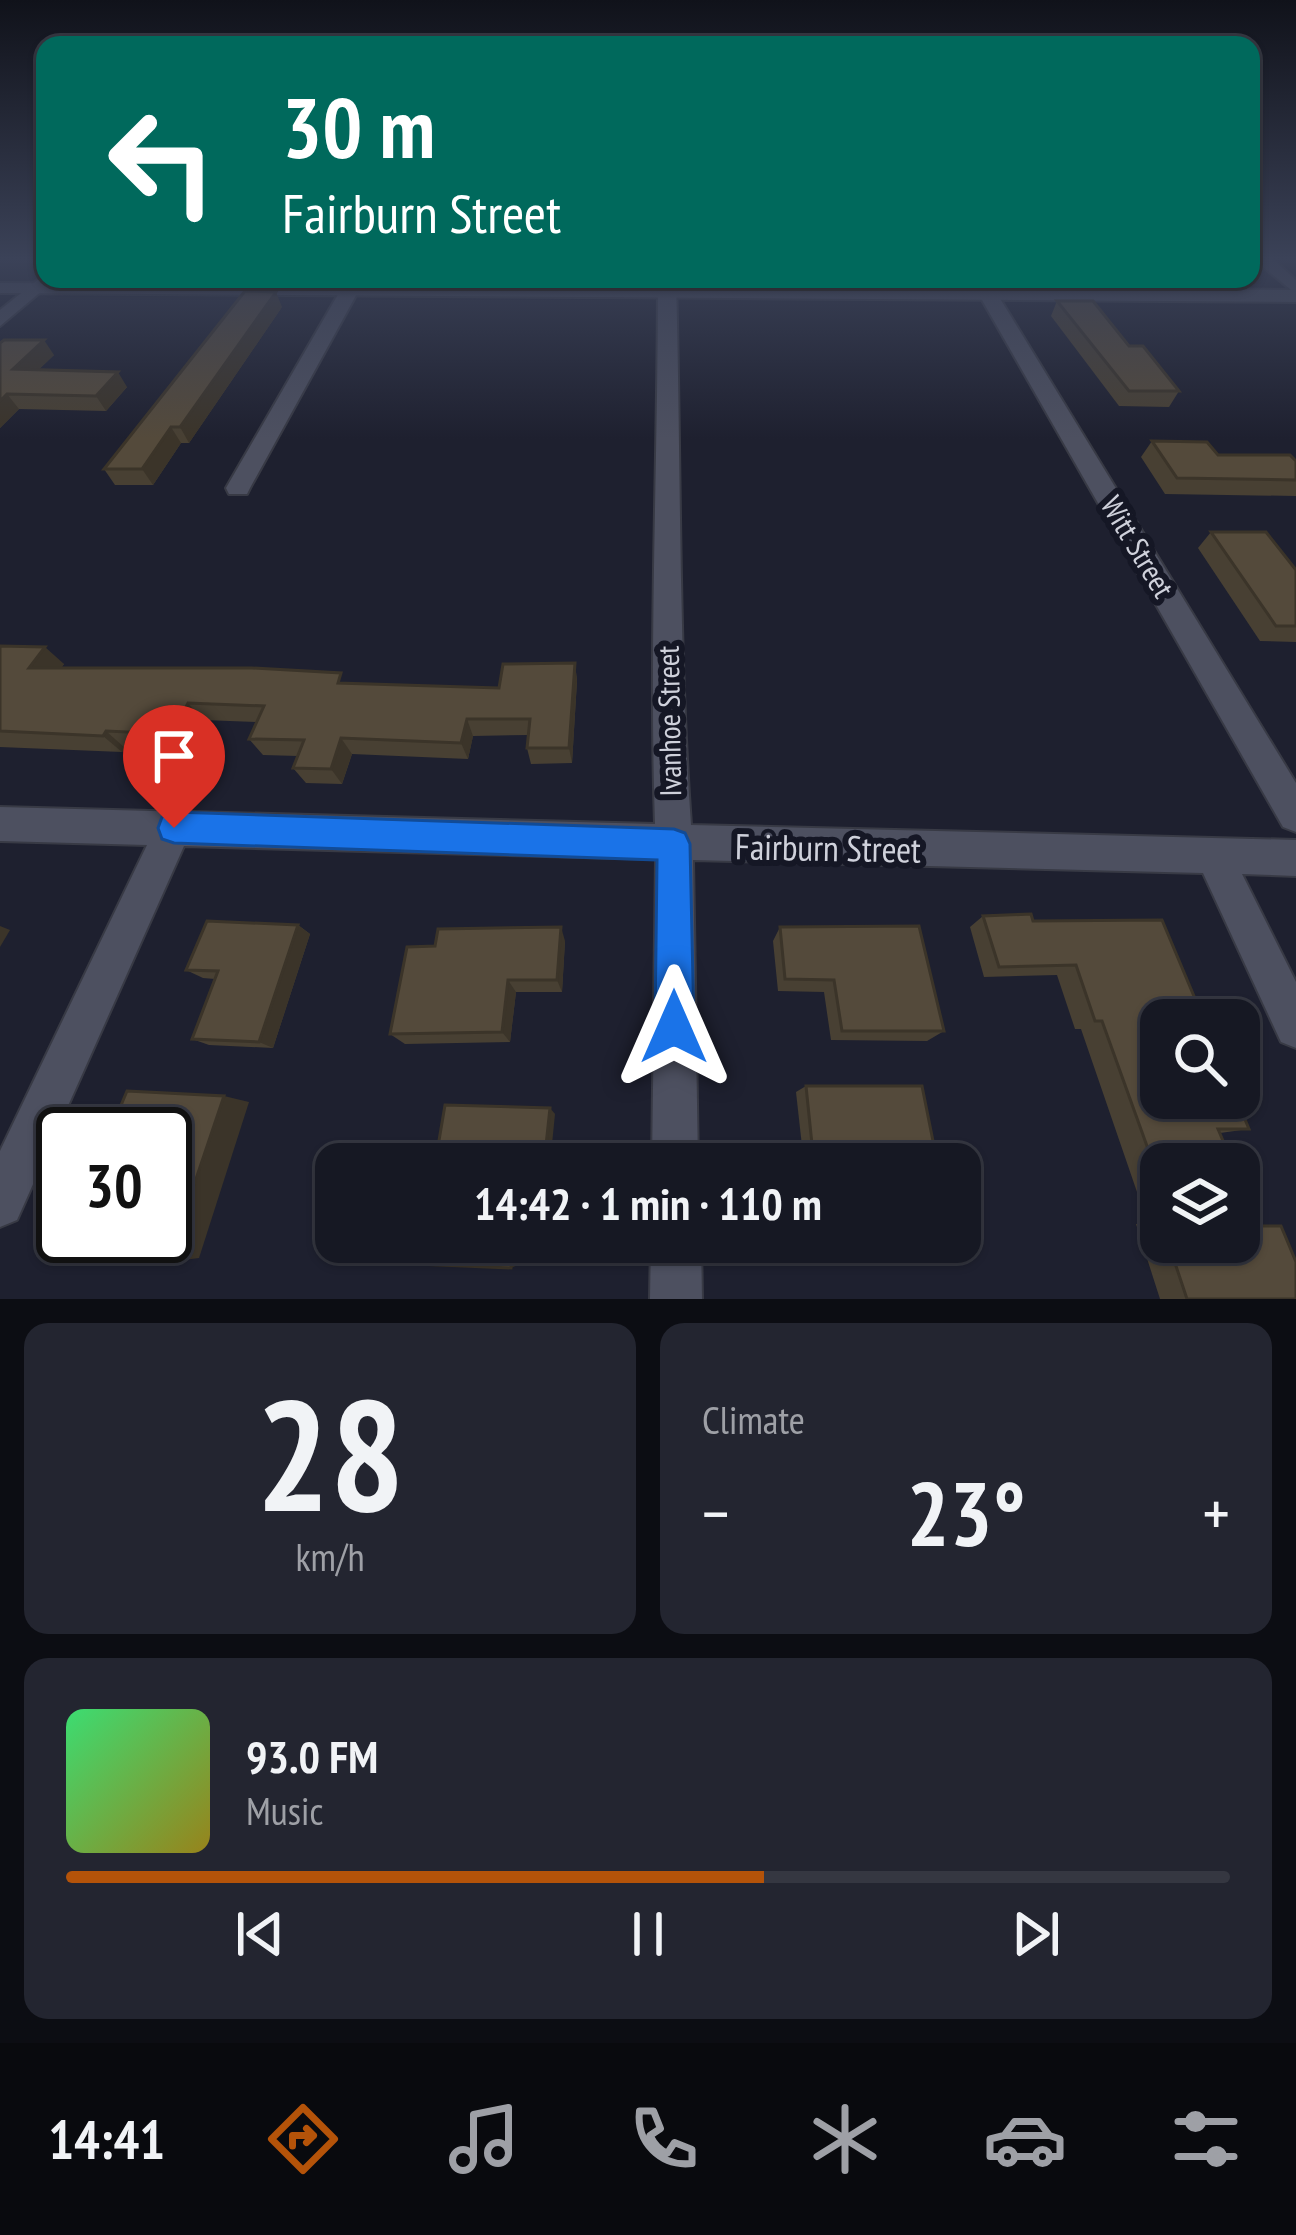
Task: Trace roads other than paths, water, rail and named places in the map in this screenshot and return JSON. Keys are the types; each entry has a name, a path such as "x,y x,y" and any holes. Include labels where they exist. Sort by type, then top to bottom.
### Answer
{"street":[{"path":"238,488 335,318"},
{"name":"Ivanhoe Street","path":"667,318 671,566 667,691 674,844 675,1143"},
{"name":"Witt Street","path":"1002,318 1296,815"},
{"name":"Fairburn Street","path":"0,824 1296,858"},
{"path":"0,1203 174,828"},
{"path":"1214,856 1296,1027"},
{"path":"676,1263 676,1299"}]}
